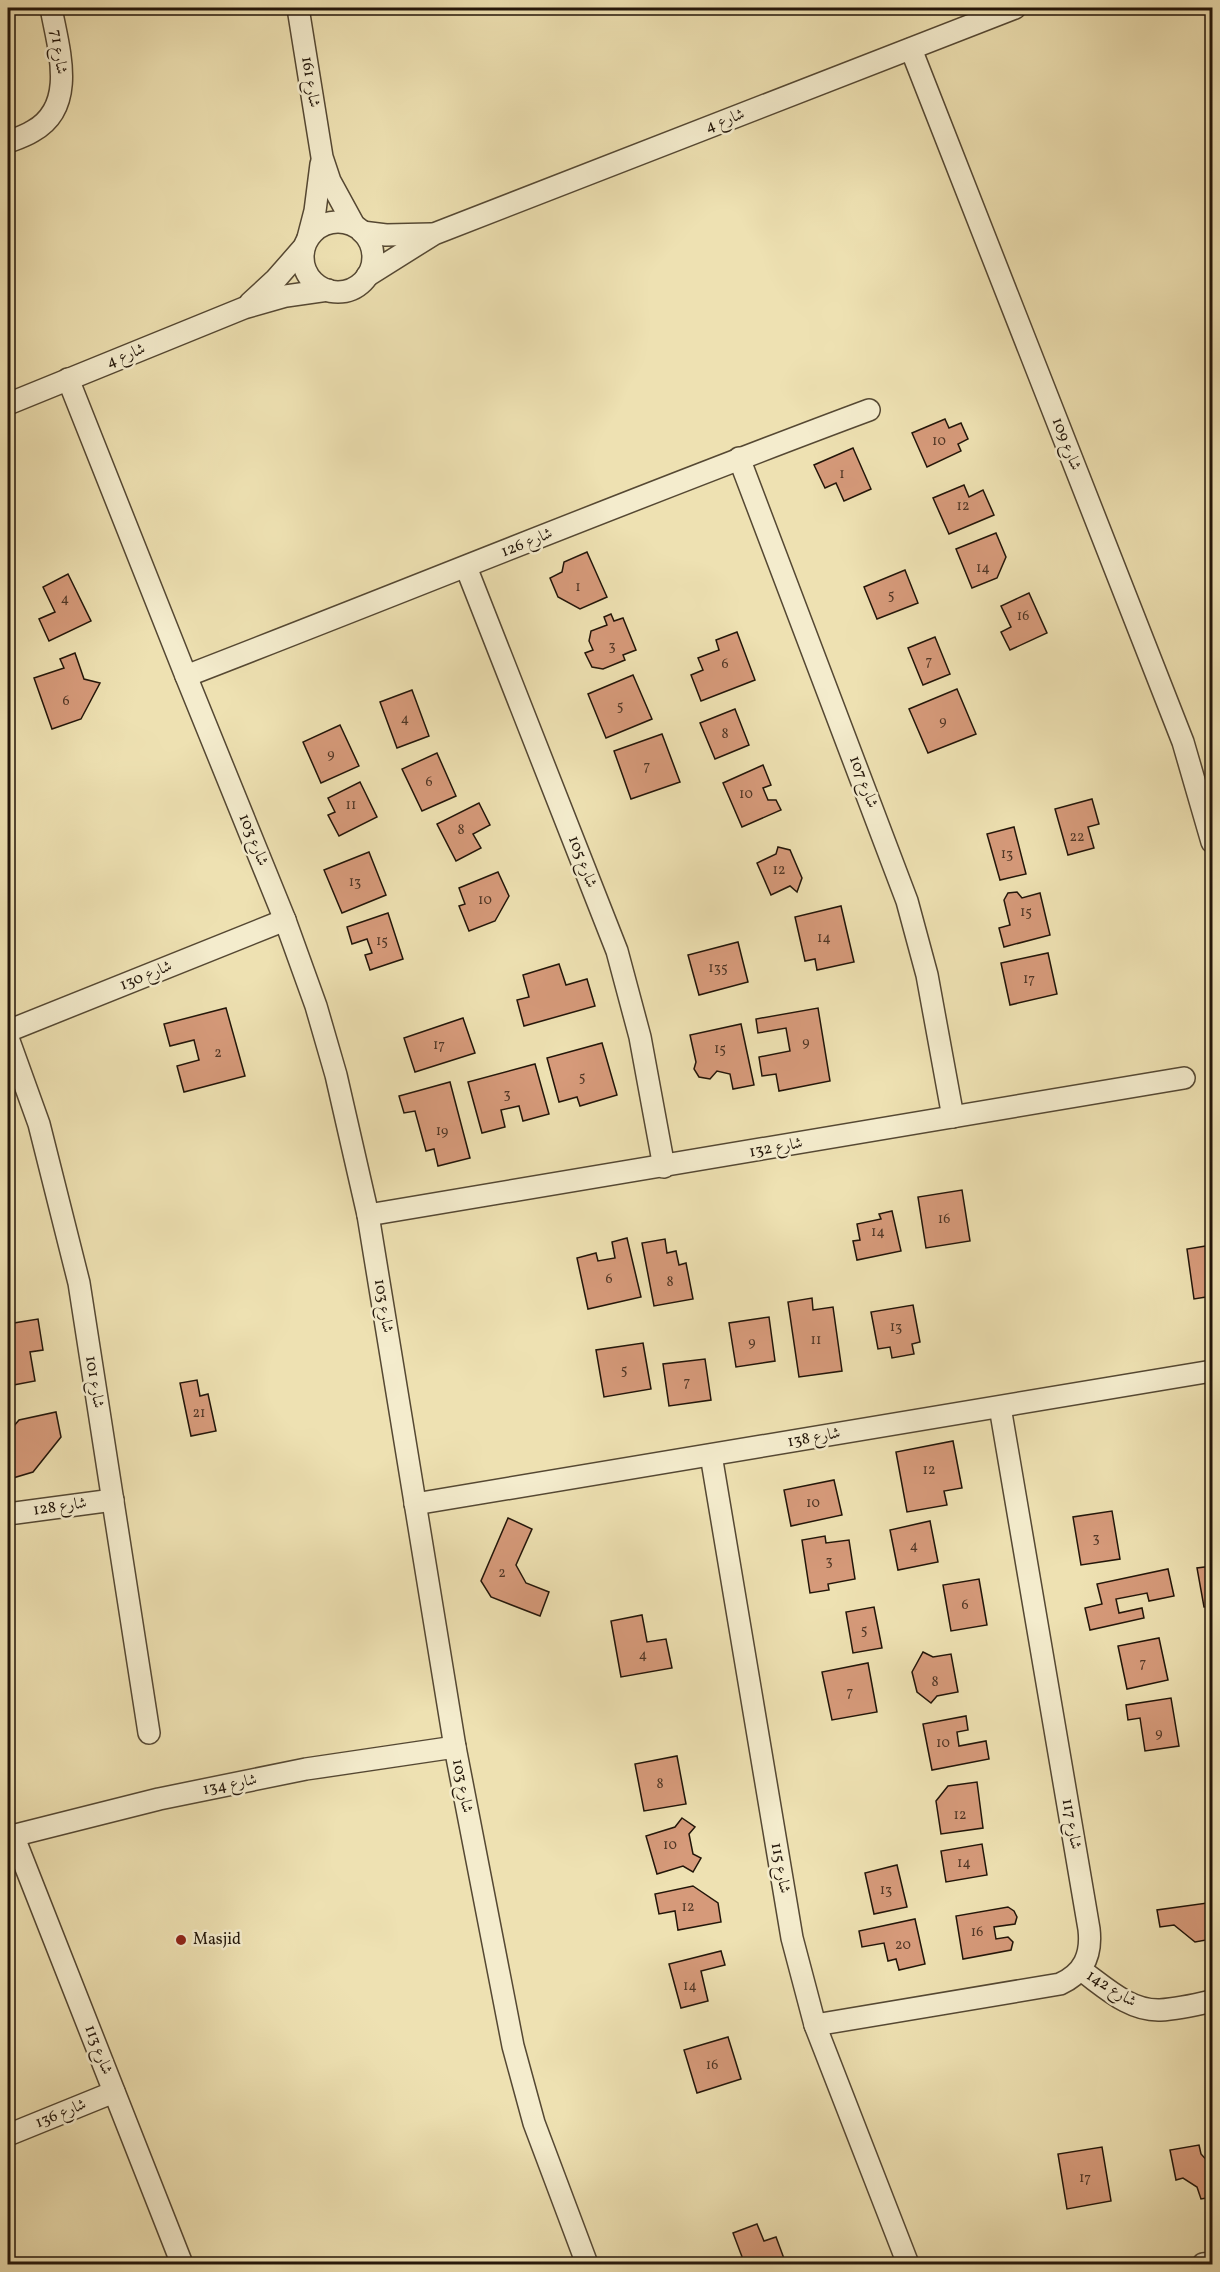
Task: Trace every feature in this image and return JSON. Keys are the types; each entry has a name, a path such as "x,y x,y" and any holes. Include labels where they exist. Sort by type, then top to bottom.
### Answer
{"street":[{"name":"شارع 71","path":"8,142 35,130 50,117 60,99 63,78 51,8"},
{"name":"شارع 161","path":"298,8 322,157 330,181 358,229"},
{"name":"شارع 4","path":"367,276 434,234 1015,8"},
{"name":"شارع 109","path":"911,49 1183,742 1212,842"},
{"name":"شارع 161","path":"307,243 315,212 322,157"},
{"path":"334,222 358,229 372,248 371,267 367,276 350,290 328,290 311,278 306,269 307,243 315,230 334,222"},
{"name":"شارع 4","path":"358,229 410,235 434,234"},
{"name":"شارع 4","path":"244,308 276,279 307,243"},
{"name":"شارع 4","path":"8,404 244,308 286,296 328,290"},
{"name":"شارع 103","path":"68,379 285,920 316,1006 336,1075 354,1145 368,1215 455,1746 513,2046 534,2123 587,2265"},
{"name":"شارع 126","path":"186,676 739,458 869,410"},
{"name":"شارع 107","path":"739,458 907,901 927,975 952,1117"},
{"name":"شارع 105","path":"466,567 617,951 640,1037 664,1167"},
{"name":"شارع 130","path":"8,1031 285,920"},
{"name":"شارع 101","path":"8,1038 39,1125 67,1230 78,1283 148,1733"},
{"name":"شارع 132","path":"368,1215 1184,1078"},
{"name":"شارع 138","path":"415,1504 1212,1371"},
{"name":"شارع 117","path":"1000,1407 1089,1929 1088,1958 1081,1970"},
{"name":"شارع 115","path":"711,1455 792,1938 815,2025 908,2265"},
{"name":"شارع 128","path":"8,1514 113,1500"},
{"name":"شارع 134","path":"10,1836 159,1799 306,1769 455,1746"},
{"name":"شارع 113","path":"10,1836 182,2265"},
{"path":"815,2025 1060,1984 1071,1979 1081,1970"},
{"name":"شارع 142","path":"1081,1970 1129,2003 1144,2008 1174,2008 1212,2001"},
{"name":"شارع 136","path":"8,2135 114,2092"},
{"path":"1203,2265 1212,2263"}],"building":[{"path":"945,419 949,428 961,423 968,439 958,444 961,451 927,467 912,433"},
{"path":"853,448 871,489 844,501 836,483 825,488 814,465"},
{"path":"964,485 969,497 983,490 994,515 949,534 933,498"},
{"path":"996,533 1006,557 997,578 972,588 956,549"},
{"path":"587,552 607,597 580,609 558,597 550,578 562,572 564,562"},
{"path":"905,570 918,603 877,619 864,587"},
{"path":"68,574 91,621 49,641 39,619 55,612 43,587"},
{"path":"1029,593 1047,633 1010,650 1001,632 1011,627 1001,606"},
{"path":"611,614 614,621 623,618 636,650 623,655 625,660 603,669 592,667 585,653 593,650 589,641 591,631 607,625 604,617"},
{"path":"737,632 755,680 701,701 691,675 703,670 698,658 719,650 716,640"},
{"path":"935,637 950,674 923,685 908,648"},
{"path":"75,653 84,679 100,683 81,719 52,729 34,678 64,668 60,659"},
{"path":"633,675 652,719 606,738 588,694"},
{"path":"957,689 976,734 928,753 909,709"},
{"path":"412,690 429,736 397,748 380,702"},
{"path":"735,709 749,745 715,759 700,723"},
{"path":"340,725 359,766 321,783 303,742"},
{"path":"662,734 680,782 631,799 614,751"},
{"path":"437,753 456,796 422,811 402,769"},
{"path":"763,765 771,785 763,788 768,800 776,800 781,810 742,827 723,783"},
{"path":"360,782 377,817 339,836 328,815 335,812 328,798"},
{"path":"1092,799 1099,824 1088,827 1094,848 1068,855 1055,809"},
{"path":"479,803 490,825 473,834 481,848 456,861 437,824"},
{"path":"1014,827 1026,874 1000,880 987,834"},
{"path":"778,847 790,850 802,878 797,892 790,886 771,895 757,863 776,854"},
{"path":"369,852 386,895 342,913 324,870"},
{"path":"498,872 509,896 495,921 469,931 459,906 465,904 459,888"},
{"path":"1017,892 1022,898 1040,893 1050,935 1004,947 999,928 1010,925 1004,900 1008,893"},
{"path":"841,906 854,962 817,970 815,959 805,961 795,917"},
{"path":"388,913 403,959 370,970 365,955 372,953 367,939 352,944 347,927"},
{"path":"738,942 748,982 699,995 688,955"},
{"path":"1048,953 1057,994 1010,1005 1001,963"},
{"path":"559,964 566,985 587,979 595,1006 524,1026 517,1000 529,997 523,975"},
{"path":"226,1008 245,1076 184,1092 177,1066 199,1060 194,1040 170,1046 164,1024"},
{"path":"818,1008 830,1081 779,1091 776,1074 762,1076 759,1057 790,1051 786,1028 758,1033 756,1019"},
{"path":"463,1018 475,1053 415,1072 404,1038"},
{"path":"741,1024 754,1085 733,1089 730,1074 717,1071 710,1079 699,1077 694,1069 696,1062 690,1035"},
{"path":"602,1043 617,1095 580,1106 577,1097 559,1102 547,1058"},
{"path":"535,1064 549,1114 523,1121 519,1106 501,1110 505,1127 482,1133 468,1082"},
{"path":"450,1082 470,1158 438,1166 434,1149 426,1151 415,1111 404,1113 399,1096"},
{"path":"962,1190 970,1241 926,1248 918,1197"},
{"path":"892,1211 901,1251 857,1260 853,1241 860,1240 857,1224 881,1219 879,1214"},
{"path":"627,1238 641,1297 588,1309 577,1258 596,1253 598,1261 615,1258 612,1242"},
{"path":"665,1239 667,1253 676,1251 679,1265 686,1263 693,1299 654,1306 642,1243"},
{"path":"1212,1245 1212,1296 1194,1299 1187,1249"},
{"path":"812,1298 813,1310 833,1307 842,1371 799,1377 788,1302"},
{"path":"913,1305 920,1342 912,1344 914,1354 892,1358 890,1347 878,1349 871,1312"},
{"path":"769,1317 775,1361 736,1367 729,1323"},
{"path":"38,1319 43,1350 30,1352 35,1381 8,1386 8,1324"},
{"path":"643,1343 651,1389 604,1397 596,1350"},
{"path":"705,1359 711,1400 669,1406 663,1364"},
{"path":"197,1380 200,1396 208,1394 216,1431 191,1436 180,1383"},
{"path":"56,1412 61,1437 33,1472 13,1478 8,1459 8,1433 19,1420"},
{"path":"953,1441 962,1488 944,1491 947,1505 907,1512 896,1452"},
{"path":"834,1480 842,1515 791,1526 784,1490"},
{"path":"1112,1511 1120,1559 1081,1565 1073,1517"},
{"path":"508,1518 532,1529 516,1565 526,1583 549,1592 540,1616 491,1597 481,1581"},
{"path":"930,1521 938,1562 898,1570 890,1530"},
{"path":"825,1536 826,1543 849,1540 855,1579 828,1584 829,1590 810,1593 802,1540"},
{"path":"1212,1566 1212,1606 1204,1607 1197,1568"},
{"path":"1168,1569 1174,1596 1149,1601 1147,1593 1116,1599 1119,1613 1142,1608 1144,1618 1090,1630 1085,1608 1102,1604 1097,1584"},
{"path":"979,1579 987,1625 951,1631 943,1585"},
{"path":"874,1607 882,1648 853,1653 846,1612"},
{"path":"642,1615 647,1642 666,1639 672,1668 621,1677 611,1621"},
{"path":"1159,1638 1168,1680 1127,1689 1118,1646"},
{"path":"923,1652 933,1657 951,1654 958,1692 937,1696 931,1703 917,1692 912,1672"},
{"path":"868,1663 877,1712 832,1720 822,1672"},
{"path":"1171,1698 1179,1746 1145,1751 1140,1718 1128,1720 1126,1705"},
{"path":"966,1716 968,1730 957,1732 959,1746 986,1741 989,1759 932,1770 923,1724"},
{"path":"677,1756 686,1804 644,1811 635,1764"},
{"path":"977,1782 983,1828 941,1834 936,1801 948,1786"},
{"path":"682,1818 695,1827 689,1834 693,1854 701,1858 693,1872 683,1866 657,1874 646,1836 675,1827"},
{"path":"982,1844 987,1875 946,1882 941,1851"},
{"path":"897,1865 907,1907 874,1914 865,1873"},
{"path":"693,1886 718,1903 721,1922 678,1930 675,1911 659,1914 655,1894"},
{"path":"1207,1903 1212,1939 1195,1942 1174,1925 1160,1927 1157,1910"},
{"path":"1008,1907 1017,1917 1015,1924 994,1927 996,1939 1008,1937 1013,1942 1011,1950 963,1959 956,1916"},
{"path":"915,1919 925,1964 899,1970 896,1959 888,1961 884,1943 862,1947 859,1931"},
{"path":"721,1951 725,1965 701,1971 708,2001 681,2008 669,1964"},
{"path":"728,2037 741,2079 697,2093 684,2050"},
{"path":"1199,2145 1201,2154 1212,2166 1212,2197 1201,2199 1197,2187 1183,2178 1176,2180 1170,2150"},
{"path":"1102,2147 1111,2201 1067,2209 1058,2154"},
{"path":"757,2224 764,2241 776,2237 786,2264 737,2264 744,2262 733,2233"}],"place":[{"name":"Masjid","path":"181,1940"}]}
